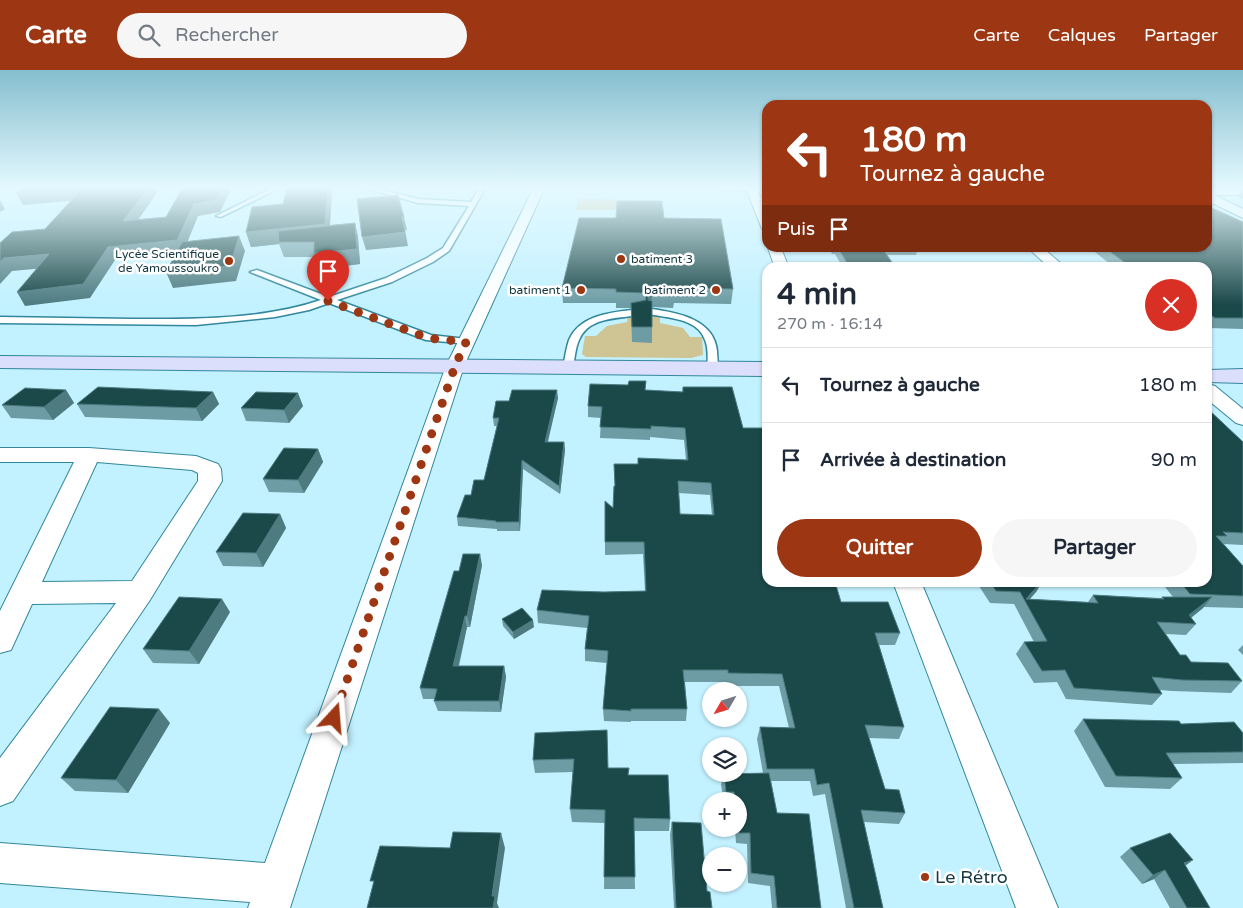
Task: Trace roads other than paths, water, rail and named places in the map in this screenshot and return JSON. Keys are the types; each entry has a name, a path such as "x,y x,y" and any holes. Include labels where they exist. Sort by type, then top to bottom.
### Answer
{"street":[{"path":"0,863 273,896 455,366 521,226"},
{"path":"1040,252 1052,262"},
{"path":"1,362 762,369"},
{"path":"1212,376 1243,376"},
{"path":"1212,393 1243,420"},
{"path":"0,455 88,455 196,463 210,469 210,481 140,592 0,788"},
{"path":"0,641 88,455"},
{"path":"909,587 1038,908"},
{"path":"24,593 140,592"}],"lane":[{"path":"0,320 196,322 275,314 328,301 389,280 430,260 446,249 460,226"},
{"path":"254,272 428,338 466,342"},
{"path":"568,367 576,335 583,328 606,317 641,312"},
{"path":"652,312 668,314 689,321 705,332 709,338 713,368"}],"place":[{"name":"batiment 3","path":"621,259"},
{"name":"Lycée Scientifique de Yamoussoukro","path":"229,261"},
{"name":"batiment 1","path":"581,290"},
{"name":"batiment 2","path":"716,290"},
{"name":"Le Rétro","path":"925,877"}]}
